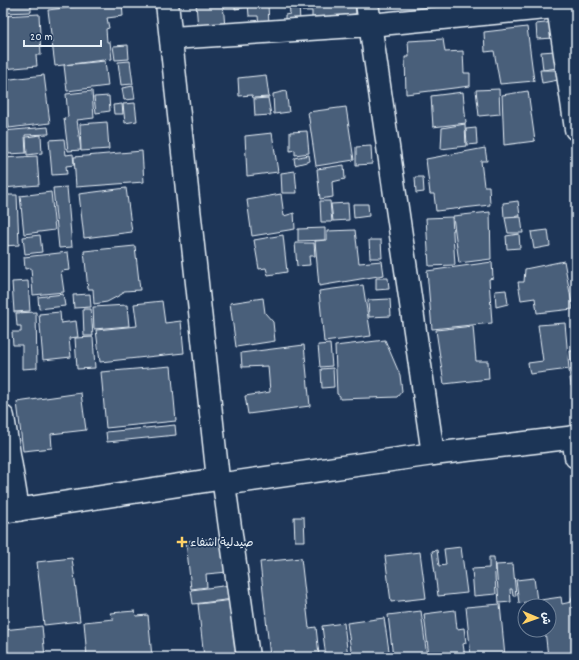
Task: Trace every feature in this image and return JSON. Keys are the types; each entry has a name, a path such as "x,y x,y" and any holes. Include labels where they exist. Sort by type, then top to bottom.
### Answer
{"street":[{"path":"167,3 221,481 248,657"},
{"path":"368,3 433,454"},
{"path":"172,38 370,25 567,6 576,129"},
{"path":"3,417 10,511 221,481 433,454 575,444"}],"building":[{"path":"3,3 31,3 31,12 3,13"},
{"path":"103,3 122,3 123,16 107,18 109,28 106,29 107,42 110,42 112,59 55,66 48,10"},
{"path":"196,3 223,3 225,28 198,29"},
{"path":"235,3 246,3 247,7 235,9"},
{"path":"248,3 268,3 269,26 259,26 258,16 249,16"},
{"path":"289,3 299,3 300,22 285,22 285,15 290,14"},
{"path":"301,3 355,3 356,14 312,18 312,11 302,11"},
{"path":"39,14 41,55 36,55 37,66 3,69 3,16"},
{"path":"554,22 555,38 537,39 536,24"},
{"path":"527,27 534,81 500,84 494,51 485,52 484,32"},
{"path":"443,39 445,52 463,51 464,73 470,73 470,86 406,94 405,57 409,57 408,41"},
{"path":"128,45 129,59 115,60 113,46"},
{"path":"555,51 557,68 543,70 541,52"},
{"path":"105,61 108,86 67,91 64,65"},
{"path":"130,61 133,84 121,85 118,62"},
{"path":"540,70 557,70 558,80 542,83"},
{"path":"44,75 50,123 9,128 3,80"},
{"path":"266,75 269,97 253,98 252,95 239,96 238,78"},
{"path":"133,86 135,99 124,100 122,88"},
{"path":"499,89 500,114 479,116 476,90"},
{"path":"92,91 94,118 77,120 81,150 68,151 64,118 68,117 66,94"},
{"path":"286,91 289,112 274,114 273,94"},
{"path":"528,91 535,141 504,145 502,95"},
{"path":"463,92 466,123 433,127 431,96"},
{"path":"109,96 110,111 96,113 94,97"},
{"path":"268,98 271,115 255,116 254,99"},
{"path":"135,103 137,121 125,123 123,104"},
{"path":"122,104 123,114 114,114 113,105"},
{"path":"346,107 354,160 316,166 308,112"},
{"path":"107,122 109,149 81,151 80,124"},
{"path":"465,124 466,146 441,149 442,128"},
{"path":"48,127 49,134 25,135 26,153 8,154 7,139 3,140 3,131"},
{"path":"476,128 477,144 467,145 466,129"},
{"path":"307,131 309,153 295,155 295,150 290,151 290,132"},
{"path":"272,133 278,172 247,176 245,136"},
{"path":"41,135 42,153 27,155 26,137"},
{"path":"64,139 66,155 73,154 74,165 66,166 67,174 52,175 49,140"},
{"path":"371,146 372,164 356,165 356,147"},
{"path":"485,148 487,161 481,161 484,186 489,186 490,205 436,211 434,194 430,194 426,159"},
{"path":"142,151 144,182 76,187 74,157"},
{"path":"309,155 310,161 295,165 294,158"},
{"path":"37,156 39,185 3,188 3,158"},
{"path":"344,165 345,179 332,182 333,197 320,199 317,169"},
{"path":"295,171 297,193 282,193 281,173"},
{"path":"415,177 423,177 424,192 416,193"},
{"path":"67,187 72,247 59,248 53,188"},
{"path":"126,188 132,232 84,238 79,194"},
{"path":"51,192 55,230 24,234 20,196"},
{"path":"281,194 284,216 294,213 295,229 252,236 247,200"},
{"path":"3,195 17,195 19,245 3,246"},
{"path":"320,201 330,201 332,222 321,222"},
{"path":"518,201 520,216 504,217 503,203"},
{"path":"348,203 349,220 333,221 331,204"},
{"path":"353,204 368,204 369,216 354,218"},
{"path":"490,212 491,259 459,263 453,216"},
{"path":"452,217 455,265 429,266 426,218"},
{"path":"521,217 523,233 508,233 505,218"},
{"path":"325,228 325,240 298,241 298,229"},
{"path":"355,230 359,263 382,261 384,275 319,286 315,241 327,240 327,231"},
{"path":"548,230 550,246 534,249 531,232"},
{"path":"519,234 520,248 507,249 506,236"},
{"path":"40,235 42,252 25,254 23,237"},
{"path":"283,235 287,272 268,275 266,268 259,269 254,240"},
{"path":"369,240 381,240 382,258 370,258"},
{"path":"295,243 314,243 315,256 309,256 310,265 297,266"},
{"path":"135,246 140,290 124,291 122,294 107,302 94,304 93,289 88,289 84,251"},
{"path":"68,252 70,270 61,271 64,292 33,295 31,268 25,269 24,257"},
{"path":"564,261 573,309 537,313 535,298 521,300 518,282 524,282 525,269"},
{"path":"492,262 493,278 489,279 492,323 432,329 427,271"},
{"path":"376,278 388,278 389,289 376,290"},
{"path":"28,281 30,311 14,312 12,282"},
{"path":"363,285 371,336 324,342 319,291"},
{"path":"506,290 508,304 496,307 495,291"},
{"path":"63,294 65,306 39,309 38,297"},
{"path":"90,294 91,307 74,308 73,295"},
{"path":"263,298 265,313 273,322 275,341 236,347 230,303"},
{"path":"390,299 391,316 369,317 368,300"},
{"path":"162,301 165,323 181,321 184,353 100,362 96,330 137,326 134,304"},
{"path":"127,305 129,326 94,329 93,307"},
{"path":"83,309 91,309 93,336 84,336"},
{"path":"36,312 37,368 22,369 22,345 13,345 12,332 21,332 21,326 17,326 16,313"},
{"path":"60,312 61,323 76,321 78,337 69,338 71,357 43,360 39,314"},
{"path":"565,323 569,369 530,374 528,363 543,361 538,325"},
{"path":"473,326 476,361 488,361 489,379 444,384 436,330"},
{"path":"93,337 95,368 77,369 75,338"},
{"path":"385,340 400,375 402,391 397,397 340,399 340,396 337,394 335,346"},
{"path":"330,344 332,366 320,367 318,345"},
{"path":"304,345 310,406 248,414 245,396 270,392 268,366 242,367 241,353"},
{"path":"570,351 576,351 576,367 572,368"},
{"path":"171,366 176,421 106,428 101,372"},
{"path":"333,368 334,387 322,388 321,369"},
{"path":"576,369 576,385 571,386 569,370"},
{"path":"81,393 86,430 51,434 52,448 23,451 17,402"},
{"path":"175,425 176,435 107,442 106,432"},
{"path":"294,517 304,517 305,541 295,541"},
{"path":"225,538 228,572 206,574 207,587 191,589 186,541"},
{"path":"461,547 467,593 438,596 432,551 437,550 439,566 446,565 444,549"},
{"path":"420,552 426,598 391,602 385,556"},
{"path":"489,557 494,557 496,594 474,596 472,569 489,568"},
{"path":"72,558 80,621 44,625 37,562"},
{"path":"301,558 309,628 316,627 319,655 316,657 270,657 260,562"},
{"path":"513,564 516,596 513,596 512,589 510,589 511,602 499,603 496,565"},
{"path":"534,578 537,598 518,598 516,580"},
{"path":"231,585 233,599 193,604 191,590"},
{"path":"576,594 576,657 548,657 546,638 557,638 557,598 554,598 561,597 562,604 571,602 573,595"},
{"path":"233,600 240,657 204,657 198,604"},
{"path":"500,604 505,657 471,657 466,607"},
{"path":"455,610 457,629 464,628 466,643 463,644 465,657 429,657 424,614"},
{"path":"135,611 136,616 148,615 152,657 87,657 84,622 114,619 110,613"},
{"path":"421,611 427,657 393,657 388,615"},
{"path":"384,618 390,657 352,657 347,623"},
{"path":"344,623 348,657 326,657 322,626"},
{"path":"42,626 45,657 3,657 3,630"}],"place":[{"name":"صيدلية اشفاء","path":"182,542"}]}
